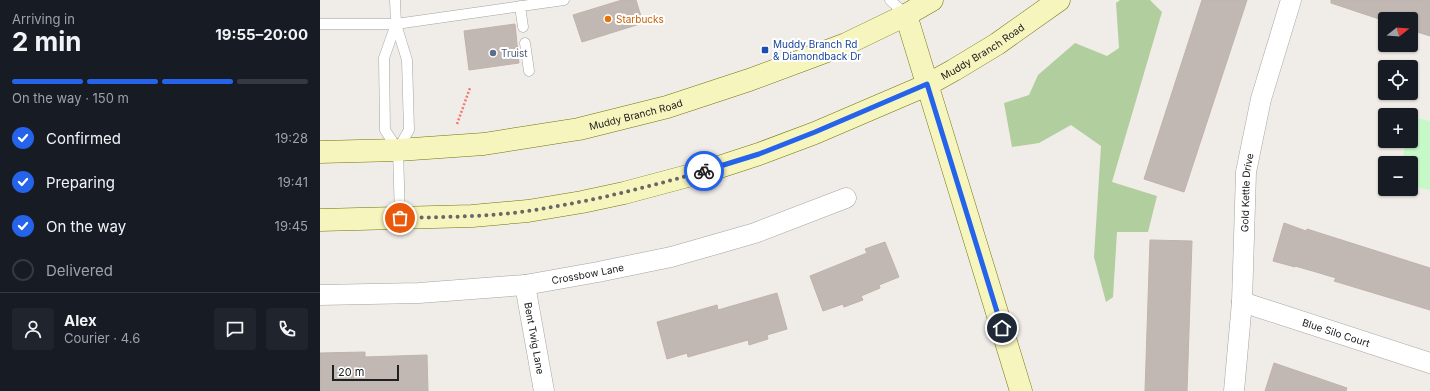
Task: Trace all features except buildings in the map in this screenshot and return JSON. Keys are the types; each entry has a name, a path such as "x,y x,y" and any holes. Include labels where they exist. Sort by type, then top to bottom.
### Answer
{"main road":[{"name":"Muddy Branch Road","path":"320,152 398,150 484,144 531,138 579,129 667,107 750,80 846,44 906,7 932,0"},
{"name":"Muddy Branch Road","path":"320,220 472,216 528,211 582,202 658,184 759,154 815,132 927,84 954,70 997,44 1059,0"},
{"path":"906,7 927,84 1021,391"}],"street":[{"name":"Gold Kettle Drive","path":"1234,391 1242,302 1246,172 1261,99 1291,0"},
{"name":"Crossbow Lane","path":"320,295 419,293 525,285 598,272 671,257 754,233 846,198"},
{"name":"Bent Twig Lane","path":"525,285 544,391"},
{"name":"Blue Silo Court","path":"1242,302 1430,363"}],"lane":[{"path":"395,0 396,24 407,60 409,130 398,150"},
{"path":"320,24 396,24 564,0"},
{"path":"890,0 906,7"},
{"path":"520,6 523,27"},
{"path":"396,24 384,58 386,130 398,150 400,218"},
{"path":"526,43 530,71"}],"path":[{"path":"456,128 470,88"}],"green space":[{"path":"1120,0 1150,0 1162,12 1112,182 1157,196 1148,232 1117,232 1113,297 1106,302 1094,257 1101,146 1071,125 1039,143 1012,147 1004,103 1029,95 1038,75 1075,43 1107,56 1119,48 1116,3"},
{"path":"1418,118 1430,121 1430,190 1418,187 1418,156 1403,156 1405,148 1418,148"}],"way so far":[{"path":"400,218 472,216 528,211 582,202 704,171"}],"place":[{"name":"Starbucks","path":"608,19"},
{"name":"Muddy Branch Rd & Diamondback Dr","path":"765,50"},
{"name":"Truist","path":"493,53"}],"route":[{"path":"704,171 759,154 900,97 927,84 1002,328"}]}
